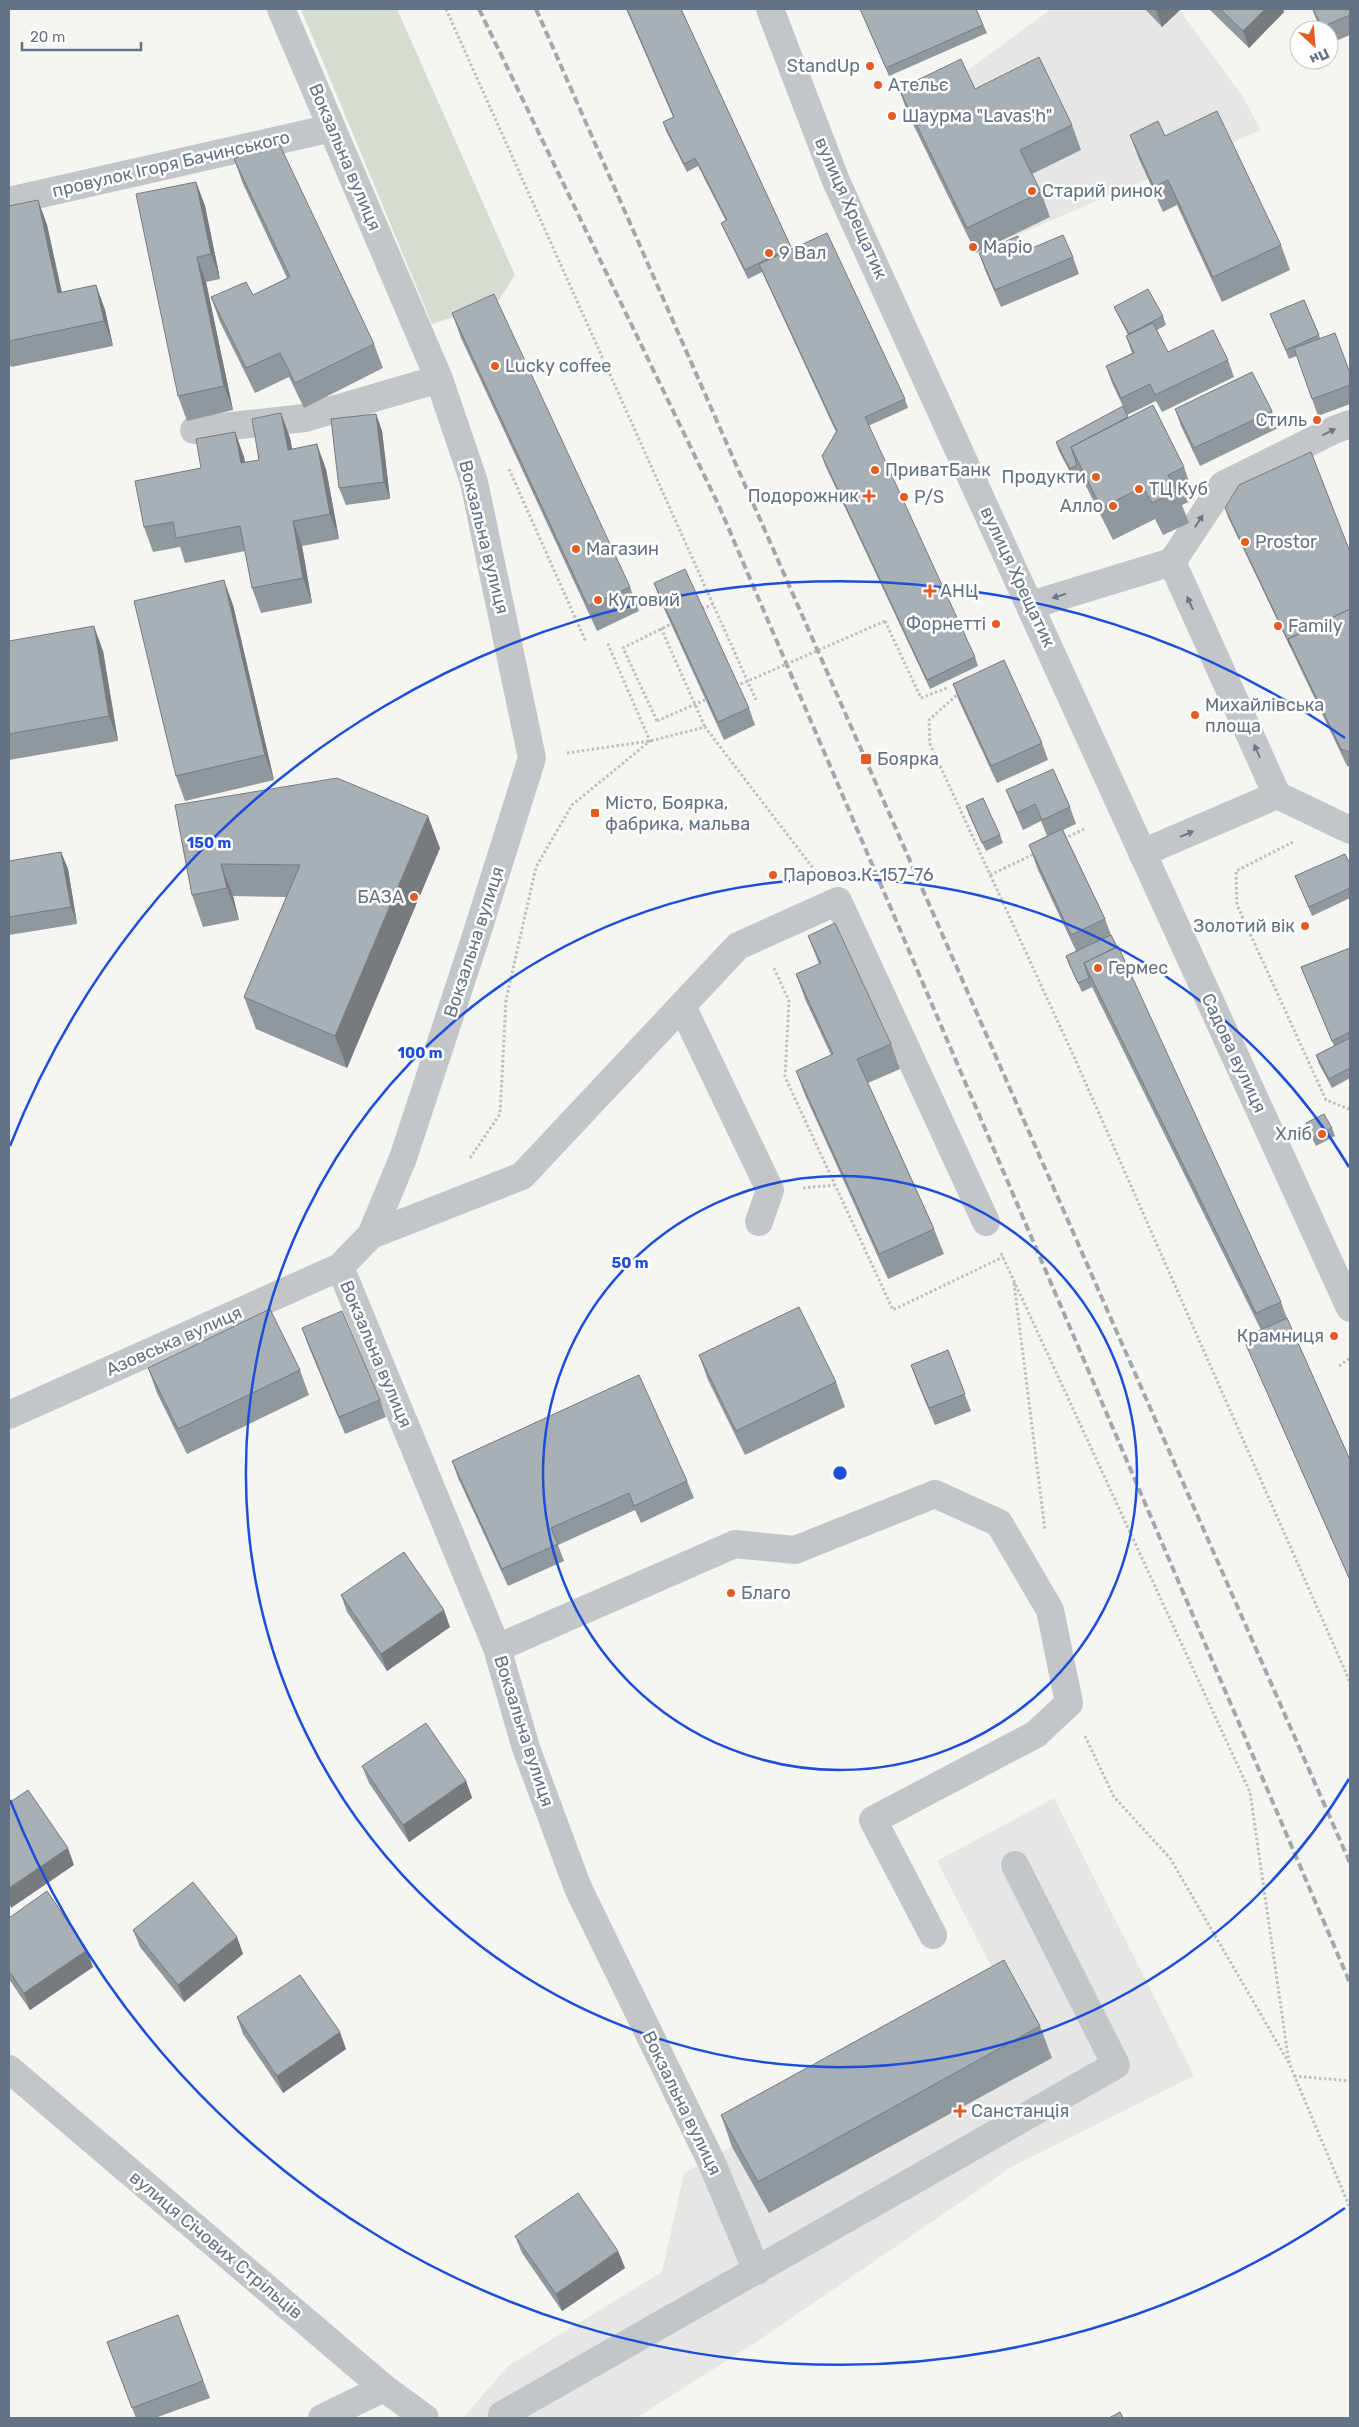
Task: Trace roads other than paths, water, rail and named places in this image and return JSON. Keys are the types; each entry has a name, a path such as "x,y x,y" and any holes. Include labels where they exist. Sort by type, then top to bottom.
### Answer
{"street":[{"name":"Вокзальна вулиця","path":"281,9 439,379 474,482 532,758 409,1140 371,1235 340,1267 497,1648 526,1748 578,1888 711,2161 757,2271"},
{"name":"вулиця Хрещатик","path":"770,9 836,181 1031,605 1142,853"},
{"name":"провулок Ігоря Бачинського","path":"9,201 332,128"},
{"path":"194,430 304,418 439,379"},
{"path":"1031,605 1172,562 1223,485 1336,429 1350,424"},
{"path":"1172,562 1278,795 1344,827"},
{"path":"1142,853 1278,795"},
{"name":"Садова вулиця","path":"1142,853 1350,1308"},
{"path":"371,1235 522,1176 738,946 838,900 986,1222"},
{"path":"682,1006 770,1190 759,1222"},
{"name":"Азовська вулиця","path":"9,1415 340,1267"},
{"path":"497,1648 735,1544 795,1550 935,1494 999,1523 1050,1610 1069,1704 1036,1734 873,1820 933,1935"},
{"path":"502,2416 1116,2065 1015,1865"},
{"name":"вулиця Січових Стрільців","path":"9,2069 384,2388 424,2418"},
{"path":"322,2418 384,2388"}],"railway":[{"path":"479,9 719,506 1350,1983"},
{"path":"536,9 1350,1863"}],"place":[{"name":"StandUp","path":"870,66"},
{"name":"Ательє","path":"878,85"},
{"name":"Шаурма \"Lavas'h\"","path":"892,116"},
{"name":"Старий ринок","path":"1032,191"},
{"name":"Маріо","path":"973,247"},
{"name":"9 Вал","path":"769,253"},
{"name":"Lucky coffee","path":"495,366"},
{"name":"Стиль","path":"1317,420"},
{"name":"ПриватБанк","path":"875,470"},
{"name":"Продукти","path":"1096,477"},
{"name":"ТЦ Куб","path":"1139,489"},
{"name":"Подорожник","path":"869,496"},
{"name":"P/S","path":"904,497"},
{"name":"Алло","path":"1113,506"},
{"name":"Prostor","path":"1245,542"},
{"name":"Магазин","path":"576,549"},
{"name":"АНЦ","path":"930,591"},
{"name":"Кутовий","path":"598,600"},
{"name":"Форнетті","path":"996,624"},
{"name":"Family","path":"1278,626"},
{"name":"Михайлівська площа","path":"1195,715"},
{"name":"Боярка","path":"866,759"},
{"name":"Місто, Боярка, фабрика, мальва","path":"595,813"},
{"name":"Паровоз К-157-76","path":"773,875"},
{"name":"БАЗА","path":"414,897"},
{"name":"Золотий вік","path":"1305,926"},
{"name":"Гермес","path":"1098,968"},
{"name":"Хліб","path":"1322,1134"},
{"name":"Крамниця","path":"1334,1336"},
{"name":"Благо","path":"731,1593"},
{"name":"Санстанція","path":"960,2111"}]}
